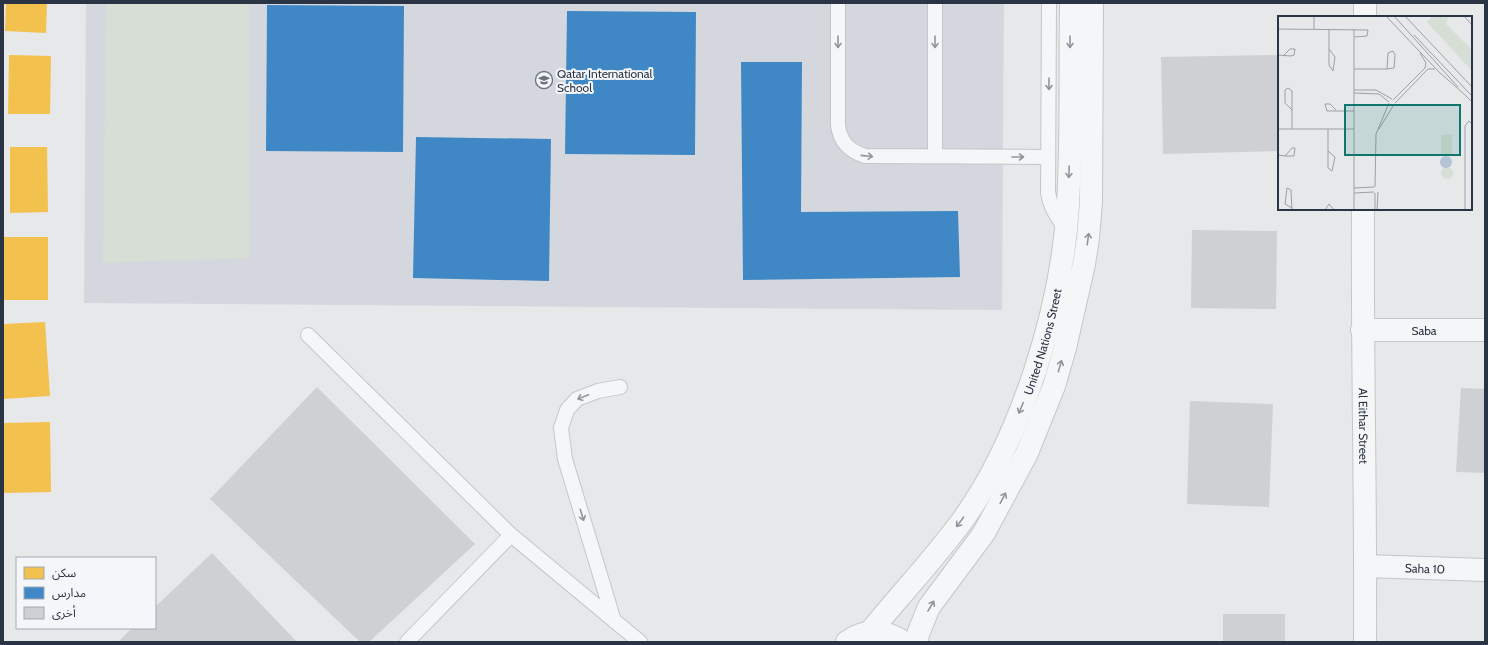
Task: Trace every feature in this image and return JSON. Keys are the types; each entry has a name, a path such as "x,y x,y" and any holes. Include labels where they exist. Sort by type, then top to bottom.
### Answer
{"street":[{"name":"United Nations Street","path":"870,632 962,520 987,480 1008,441 1032,380 1046,334 1057,289 1066,229 1070,154 1071,3"},
{"name":"United Nations Street","path":"917,642 918,634 930,607 984,533 1027,453 1054,386 1065,348 1078,296 1085,257 1091,202 1092,3"},
{"path":"1364,16 1365,3"},
{"name":"Al Eithar Street","path":"1363,210 1362,330 1365,642"},
{"name":"Saba","path":"1362,330 1485,330"},
{"name":"Saha 10","path":"1365,566 1485,570"},
{"path":"847,642 858,635 870,632 882,632 903,642"}],"lane":[{"path":"838,3 838,125 839,134 849,149 856,154 865,156 1048,157"},
{"path":"934,156 935,3"},
{"path":"1049,3 1049,202 1053,211 1066,229"},
{"path":"308,335 511,535 640,642"},
{"path":"614,621 564,459 560,428 567,410 577,399 598,391 620,387"},
{"path":"407,642 511,535"}],"shaded area":[{"name":"Qatar International School","path":"86,3 1004,3 1002,310 84,303"},
{"path":"106,3 249,3 250,258 103,263"}],"building: سكن":[{"path":"6,3 47,3 46,33 5,31"},
{"path":"9,55 51,56 50,114 8,114"},
{"path":"10,147 47,147 48,212 10,213"},
{"path":"3,237 48,237 48,300 3,300"},
{"path":"45,322 50,396 3,399 3,324"},
{"path":"50,422 51,492 3,493 3,423"}],"building: مدارس":[{"path":"267,5 404,6 403,152 266,151"},
{"path":"567,11 696,12 695,155 565,154"},
{"path":"741,62 802,62 801,212 958,211 960,277 743,280"},
{"path":"416,137 551,139 549,281 413,278"}],"building: أخرى":[{"path":"1278,55 1278,151 1163,154 1161,57"},
{"path":"1192,230 1277,231 1276,309 1191,308"},
{"path":"317,387 475,544 369,642 360,642 210,499"},
{"path":"1461,388 1485,389 1485,473 1456,472"},
{"path":"1190,401 1273,404 1269,507 1187,504"},
{"path":"212,553 297,642 118,642 131,629 156,629 156,606"},
{"path":"1223,614 1285,614 1285,642 1223,642"}],"place":[{"name":"Qatar International School","path":"544,80"}]}
